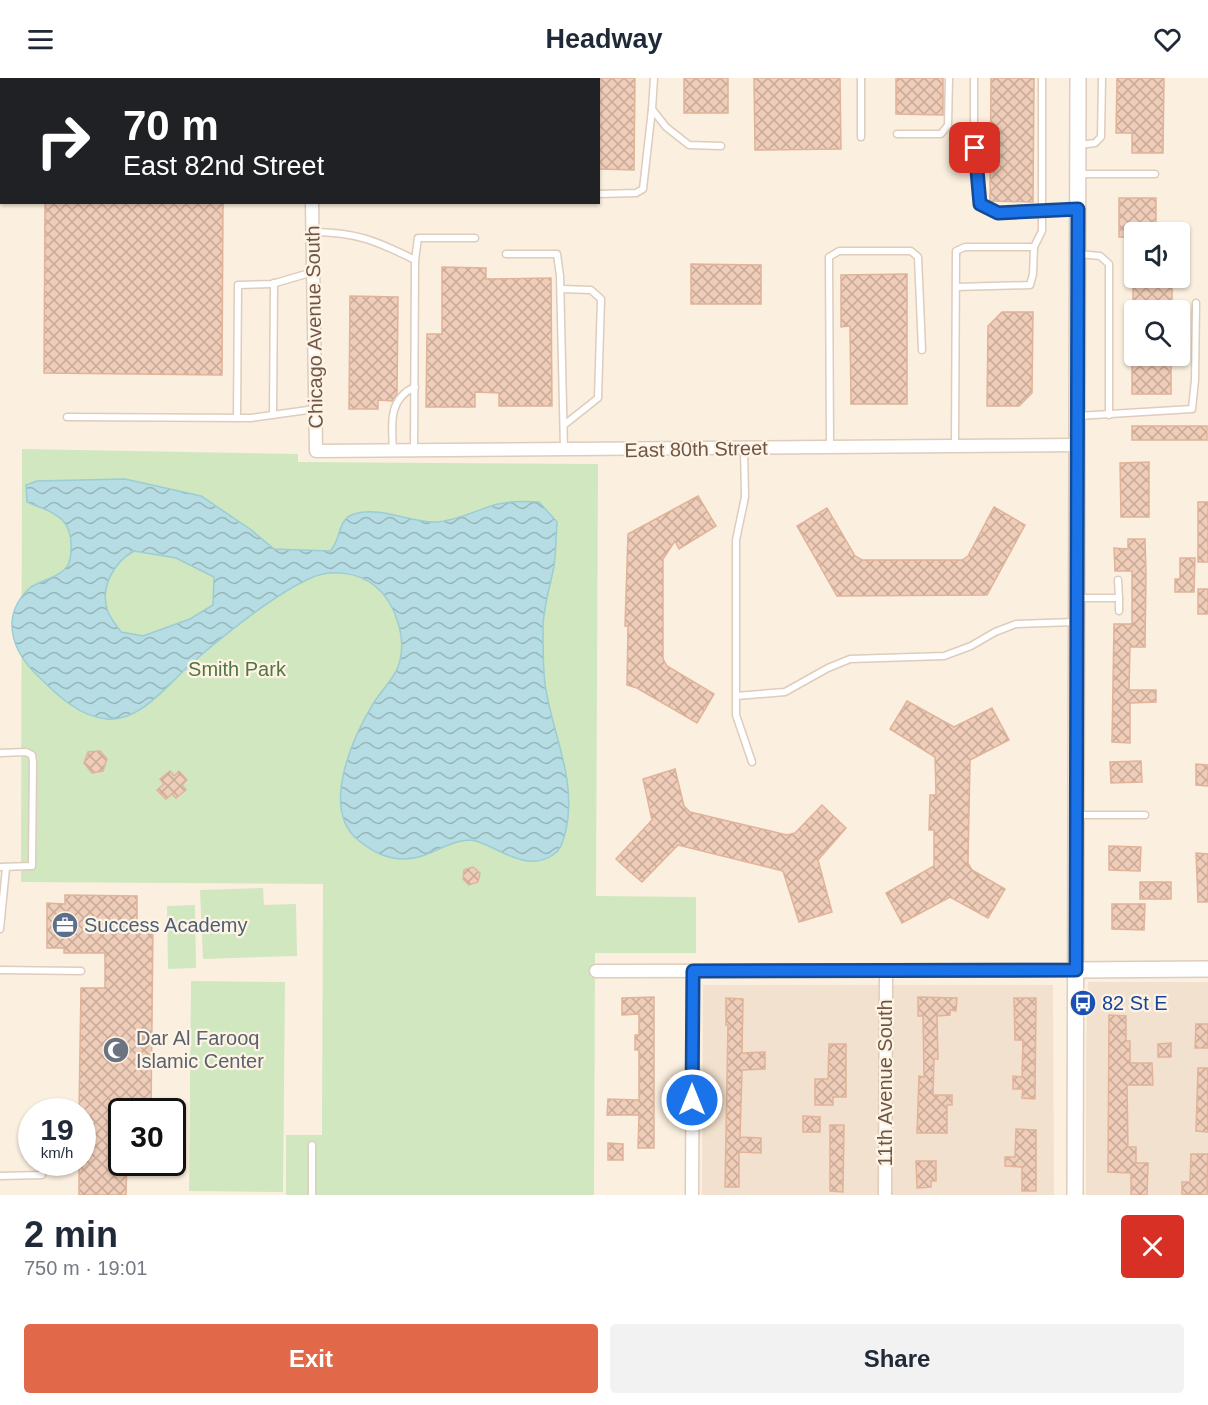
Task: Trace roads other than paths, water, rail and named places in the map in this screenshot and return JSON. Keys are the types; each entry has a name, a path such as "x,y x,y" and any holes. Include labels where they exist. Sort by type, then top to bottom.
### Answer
{"street":[{"path":"1075,1195 1078,78"},
{"name":"Chicago Avenue South","path":"312,204 316,451"},
{"name":"East 80th Street","path":"316,451 1076,445"},
{"path":"596,971 1208,969"},
{"path":"692,1195 693,971"},
{"name":"11th Avenue South","path":"885,1195 886,971"}],"lane":[{"path":"600,194 636,193 643,189 654,78"},
{"path":"861,78 861,137"},
{"path":"897,134 941,134 948,125 949,78"},
{"path":"974,78 974,129 980,204 998,213 1078,209"},
{"path":"956,287 1030,285 1033,274 1034,247 1042,231 1042,78"},
{"path":"1078,145 1095,143 1101,137 1102,78"},
{"path":"652,109 666,127 689,145 721,146"},
{"path":"1078,174 1155,174"},
{"path":"313,232 344,232 362,236 415,260"},
{"path":"414,451 415,260 418,238 475,238"},
{"path":"955,447 956,251 965,247 1034,247"},
{"path":"831,448 829,257 832,254 839,251 911,252 918,257 922,350"},
{"path":"506,254 557,254 561,289 564,450"},
{"path":"1077,254 1100,256 1109,264 1109,415"},
{"path":"237,418 238,285 274,284 314,272"},
{"path":"273,415 274,284"},
{"path":"561,289 591,290 601,299 598,399 564,425"},
{"path":"1076,416 1192,409 1195,380 1196,303"},
{"path":"393,451 392,409 405,391 414,387"},
{"path":"67,417 237,418 316,409"},
{"path":"744,448 745,496 736,540 736,696 737,722 752,762"},
{"path":"1118,580 1119,611"},
{"path":"1075,598 1119,598"},
{"path":"736,696 785,692 828,668 850,659 944,656 972,646 995,632 1016,624 1075,622"},
{"path":"0,753 26,752 32,755 33,762 32,866 3,867 0,929"},
{"path":"1075,815 1145,815"},
{"path":"0,970 81,971"},
{"path":"312,1145 312,1195"},
{"path":"0,1176 18,1176"}],"water":[{"path":"125,479 201,496 250,529 274,549 330,551 345,520 354,514 364,512 385,513 436,522 508,502 539,502 557,522 554,566 543,624 543,665 548,702 566,774 568,792 569,811 566,830 558,850 541,860 530,861 508,855 478,841 469,840 453,843 421,856 398,859 369,848 358,840 347,827 342,810 341,792 349,753 373,704 396,672 402,645 398,623 389,602 375,586 353,575 327,573 319,575 282,594 232,629 152,701 131,715 107,719 78,710 53,691 29,666 21,655 12,632 12,620 21,598 31,587 64,570 68,566 71,553 71,539 65,523 53,513 27,502 26,485 37,481","holes":["134,551 176,558 214,577 213,605 190,619 143,636 121,632 109,615 105,594 110,577 120,562"]}],"place":[{"name":"Success Academy","path":"65,925"},
{"name":"82 St E","path":"1083,1003"},
{"name":"Dar Al Farooq Islamic Center","path":"116,1050"}],"park label":[{"name":"Smith Park","path":"237,669"}]}
